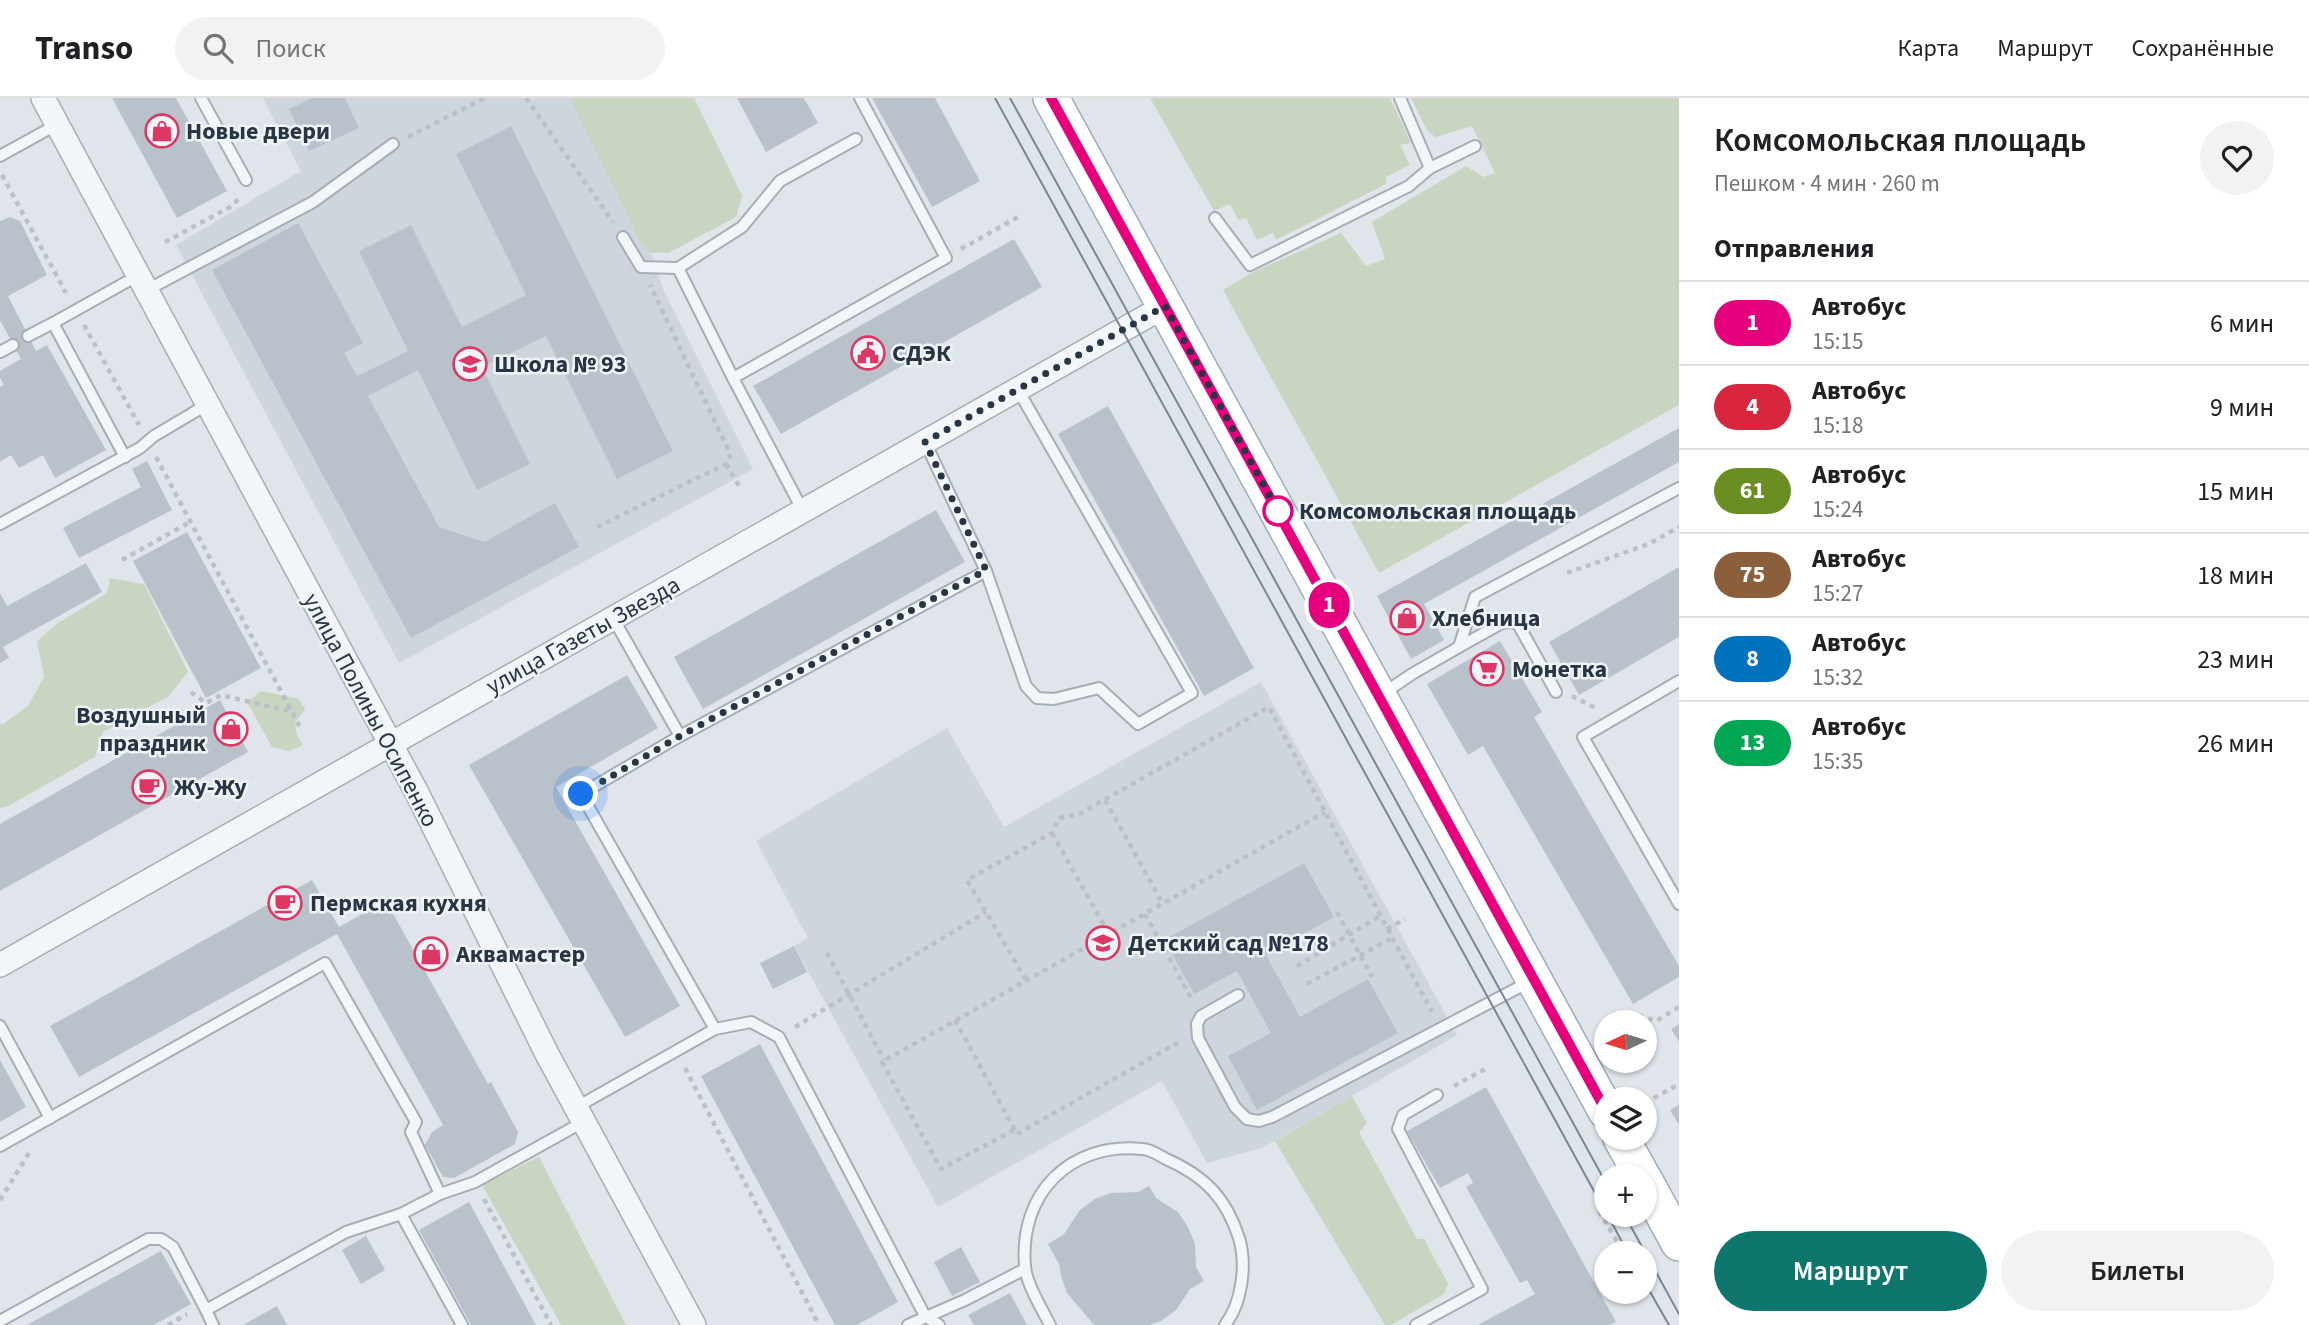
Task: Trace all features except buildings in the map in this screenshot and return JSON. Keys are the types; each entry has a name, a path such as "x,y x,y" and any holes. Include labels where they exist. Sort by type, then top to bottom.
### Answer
{"main road":[{"path":"1051,98 1594,1089"},
{"path":"1657,1203 1679,1243"}],"street":[{"name":"улица Полины Осипенко","path":"43,98 425,808 579,1115 694,1325"},
{"name":"улица Газеты Звезда","path":"0,965 1165,306"}],"lane":[{"path":"201,98 246,180"},
{"path":"733,377 946,258 860,98"},
{"path":"1400,98 1430,168"},
{"path":"0,156 56,125"},
{"path":"623,237 642,267 678,268 742,227 780,181 856,139"},
{"path":"29,336 313,202 393,144"},
{"path":"1215,218 1250,265 1409,186 1430,168 1475,146"},
{"path":"678,268 803,511"},
{"path":"53,323 125,457"},
{"path":"0,352 13,345"},
{"path":"925,442 986,570 1026,686 1037,698 1054,699 1099,688 1138,724 1192,693 1018,390"},
{"path":"0,524 141,449 154,436 208,404"},
{"path":"1459,647 1475,597 1679,488"},
{"path":"715,1029 581,794 680,736 986,570"},
{"path":"613,618 680,736"},
{"path":"1380,697 1412,674 1502,623 1510,622 1518,624 1556,692"},
{"path":"1679,681 1583,737 1679,904"},
{"path":"0,1146 326,963 416,1122 411,1132 440,1194"},
{"path":"1238,995 1201,1016 1198,1038 1235,1107 1247,1119 1259,1121 1272,1117 1534,979"},
{"path":"206,1310 346,1232 401,1214 440,1194 475,1182 715,1029 751,1022 779,1037 925,1316 939,1325"},
{"path":"0,1026 50,1118"},
{"path":"1416,1325 1482,1289 1398,1129 1403,1115 1437,1095"},
{"path":"1050,1325 1025,1269 1026,1232 1038,1195 1066,1167 1106,1149 1145,1149 1180,1165 1210,1185 1232,1215 1243,1251 1241,1287 1225,1325"},
{"path":"401,1214 461,1325"},
{"path":"0,1321 148,1239 161,1239 173,1247 213,1325"},
{"path":"908,1325 1025,1269"}],"path":[{"path":"393,144 485,98"},
{"path":"526,98 623,237"},
{"path":"164,242 232,206 243,194 246,180"},
{"path":"946,258 1018,217"},
{"path":"597,527 726,464 730,459 729,451 642,267"},
{"path":"726,464 738,486"},
{"path":"122,560 190,522"},
{"path":"1544,561 1563,575 1649,544 1679,527"},
{"path":"191,692 206,703 221,695 290,711"},
{"path":"1556,692 1571,696 1615,718"},
{"path":"1026,980 967,880 1052,833 1059,818 1079,814 1269,707 1441,1028"},
{"path":"1105,800 1163,904"},
{"path":"884,1060 1325,812"},
{"path":"1052,833 1109,934"},
{"path":"779,1037 986,912"},
{"path":"1337,912 1372,977"},
{"path":"1145,914 1201,1016"},
{"path":"1297,966 1380,916"},
{"path":"1387,929 1405,919"},
{"path":"1307,984 1392,938"},
{"path":"827,953 884,1060 882,1062 941,1169 1014,1130"},
{"path":"1657,1020 1679,1007"},
{"path":"955,1020 1017,1134 1198,1031"},
{"path":"677,1053 819,1325"},
{"path":"1437,1095 1487,1068"},
{"path":"1657,1096 1679,1084"},
{"path":"0,1200 50,1118"},
{"path":"475,1182 551,1325"}],"shaded area":[{"name":"Школа № 93","path":"263,98 694,98 742,196 736,217 668,253 651,253 663,289 753,469 399,663 176,245 301,171"},
{"name":"Детский сад №178","path":"1261,682 1457,1035 1262,1148 1207,1163 1162,1081 938,1207 794,946 808,938 756,841 947,728 1004,827"}],"green space":[{"path":"570,98 694,98 742,196 736,217 668,253 651,252 641,243"},
{"path":"1150,98 1390,98 1411,143 1400,145 1410,165 1386,177 1386,184 1276,240 1273,233 1257,240 1246,218 1238,220 1230,204 1214,211"},
{"path":"1411,98 1679,98 1679,405 1379,573 1223,290 1253,272 1341,233 1366,266 1385,259 1372,222 1466,166 1484,177 1495,173 1472,126 1436,137 1428,132"},
{"path":"110,578 144,584 188,672 169,696 103,732 95,757 0,808 0,724 28,706 44,677 37,641 58,623 107,593"},
{"path":"261,691 299,699 305,709 295,723 297,735 303,745 289,751 272,747 247,702"},
{"path":"1352,1096 1367,1123 1359,1132 1417,1239 1424,1239 1448,1284 1444,1294 1391,1325 1385,1325 1275,1141"},
{"path":"539,1157 626,1325 561,1325 482,1185"}],"tram line":[{"path":"995,98 1594,1191"},
{"path":"1010,98 1596,1164"},
{"path":"1614,1227 1622,1241"},
{"path":"1631,1227 1679,1314"},
{"path":"1657,1304 1669,1325"}],"bus line":[{"name":"1","path":"1051,98 1594,1089"}],"place":[{"name":"Новые двери","path":"162,131"},
{"name":"СДЭК","path":"868,353"},
{"name":"Школа № 93","path":"470,364"},
{"name":"Комсомольская площадь","path":"1278,511"},
{"name":"Хлебница","path":"1407,618"},
{"name":"Монетка","path":"1487,669"},
{"name":"Воздушный праздник","path":"231,729"},
{"name":"Жу-Жу","path":"149,787"},
{"name":"Пермская кухня","path":"285,903"},
{"name":"Детский сад №178","path":"1103,943"},
{"name":"Аквамастер","path":"431,954"}],"route":[{"path":"581,794 680,736 986,570 925,442 1165,306 1278,511"}]}
